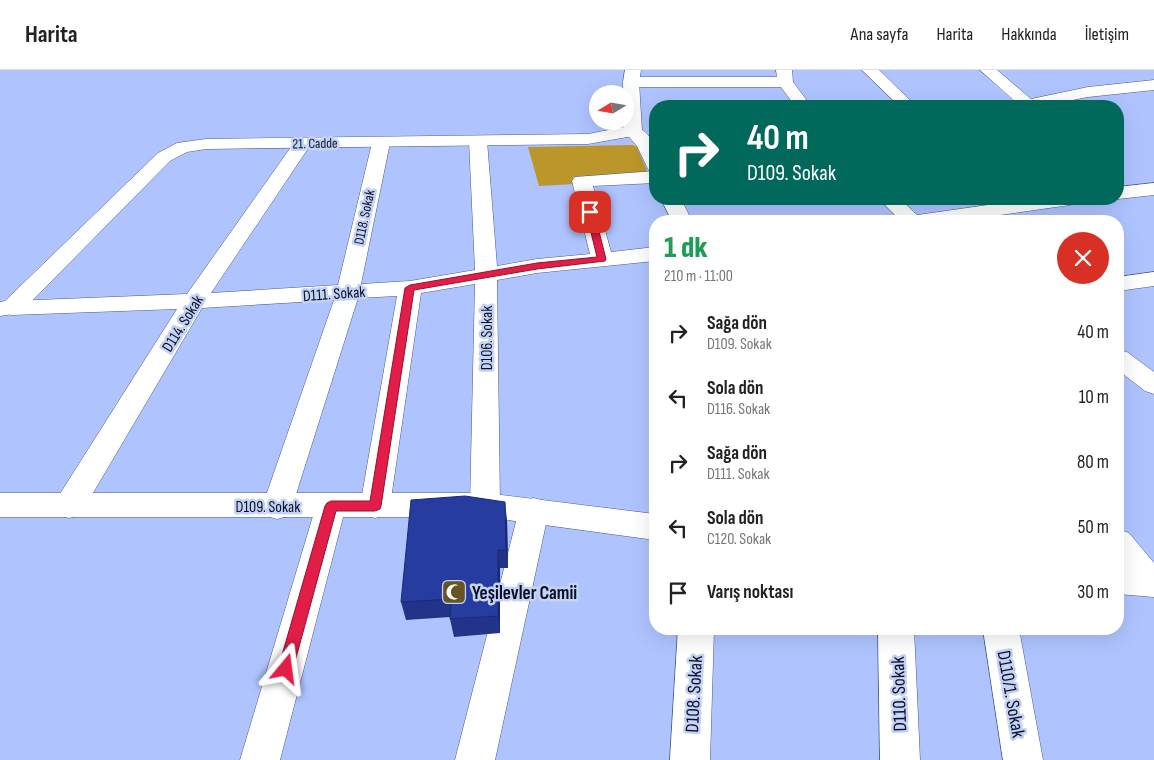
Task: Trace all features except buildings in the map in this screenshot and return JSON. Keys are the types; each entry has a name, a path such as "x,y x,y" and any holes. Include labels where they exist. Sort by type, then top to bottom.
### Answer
{"street":[{"path":"870,70 902,100"},
{"path":"988,70 1019,100"},
{"path":"645,140 632,76 784,76 799,100"},
{"path":"1049,100 1088,92 1154,85"},
{"name":"21. Cadde","path":"6,308 164,157 183,147 206,144 588,139 645,140"},
{"name":"D106. Sokak","path":"478,141 486,274 485,505"},
{"name":"D118. Sokak","path":"277,506 348,292 381,143"},
{"name":"D114. Sokak","path":"69,506 194,302 302,144"},
{"path":"602,259 582,181 649,177"},
{"path":"1124,192 1154,188"},
{"path":"895,205 906,215"},
{"path":"959,215 1029,205"},
{"name":"D111. Sokak","path":"6,308 194,302 410,288 537,266 649,255"},
{"path":"1124,283 1154,279"},
{"path":"375,506 410,288"},
{"path":"1124,362 1154,385"},
{"name":"D109. Sokak","path":"0,505 485,505 534,510 649,527"},
{"path":"260,760 331,506"},
{"path":"475,760 534,510"},
{"path":"1124,549 1152,583"},
{"path":"1124,581 1152,583"},
{"name":"D108. Sokak","path":"690,760 696,635"},
{"name":"D110. Sokak","path":"896,635 900,760"},
{"name":"D110/1. Sokak","path":"1002,635 1024,760"}],"shaded area":[{"path":"633,145 637,147 648,173 573,177 575,184 539,186 528,147"}],"place":[{"name":"Yeşilevler Camii","path":"454,592"}],"route":[{"path":"286,669 331,506 375,506 410,288 537,266 602,259 590,212"}]}
